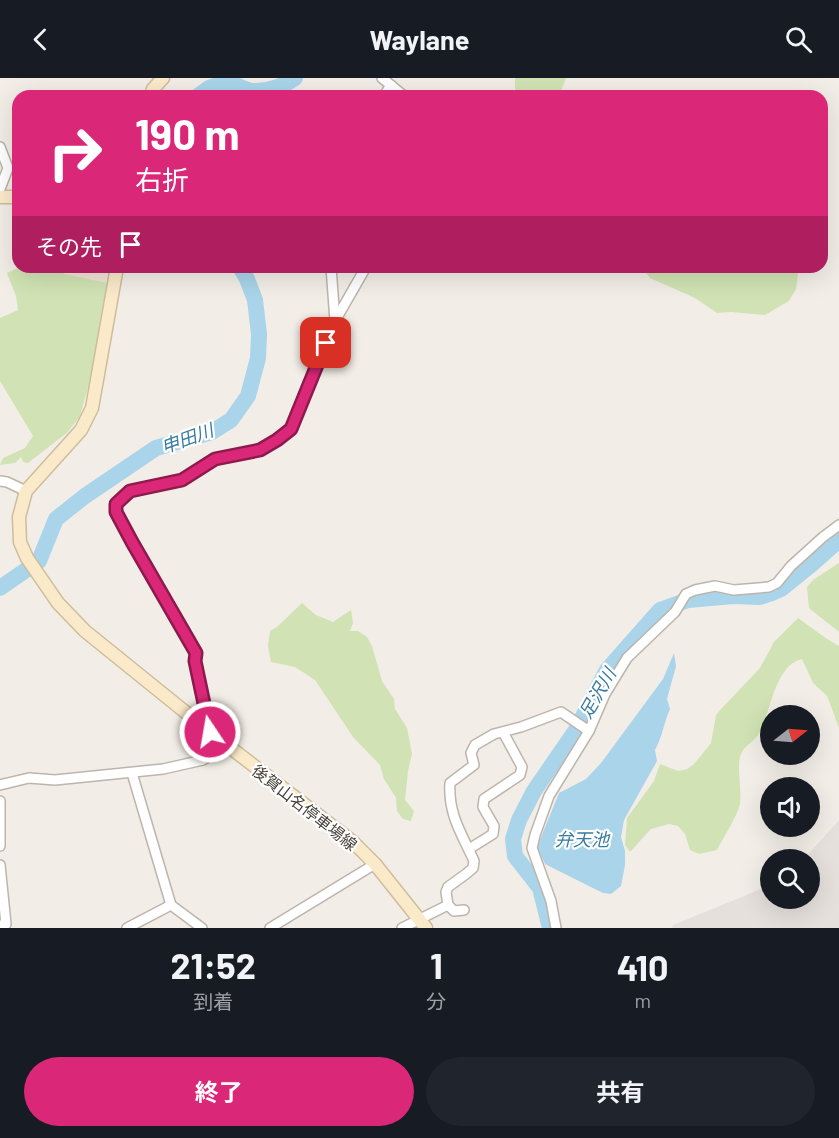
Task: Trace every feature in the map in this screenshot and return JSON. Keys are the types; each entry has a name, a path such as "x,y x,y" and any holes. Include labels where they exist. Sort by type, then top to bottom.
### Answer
{"main road":[{"path":"153,90 163,78"},
{"path":"26,491 81,430 92,408 116,273"},
{"name":"後賀山名停車場線","path":"26,491 19,517 20,542 27,558 58,603 85,631 210,732 353,842 375,864 423,924"}],"street":[{"path":"382,78 397,90"},
{"path":"388,90 391,85"},
{"path":"0,147 8,168 0,189"},
{"path":"331,273 335,321"},
{"path":"210,732 195,661 196,653 126,532 116,512 116,504 130,491 182,480 215,459 260,450 291,429 335,321 363,273"},
{"path":"0,482 7,482 26,491"},
{"path":"556,928 550,901 532,848 549,796 589,731 605,694 627,658 675,612 686,594 715,586 734,590 777,583 791,566 839,525"},
{"path":"464,910 454,911 448,904 446,892 448,887 473,868 474,861 455,825 449,798 450,783 474,765 471,753 475,745 494,734 521,728 561,711 589,731"},
{"path":"469,849 492,834 494,826 483,807 484,799 520,775 522,767 503,732"},
{"path":"0,785 29,778 55,780 163,769 203,760 227,745"},
{"path":"132,773 171,904 202,928"},
{"path":"0,801 0,846"},
{"path":"270,928 375,864"},
{"path":"0,865 6,924 0,925"},
{"path":"127,928 171,904"},
{"path":"402,928 423,924 448,904"}],"shaded area":[{"path":"63,273 109,273 108,283"},
{"path":"839,820 839,928 672,928 673,925 760,889 760,909 820,909 820,849 813,849"}],"green space":[{"path":"515,78 566,78 561,90 515,90"},
{"path":"12,271 12,273 63,273 108,283 90,380 80,416 68,432 28,463 23,462 21,457 15,463 0,465 3,458 25,448 33,436 0,381 0,318 18,310 16,296 7,273"},
{"path":"646,273 798,273 796,289 789,301 765,315 717,313 695,298 650,278"},
{"path":"839,563 839,632 809,608 807,587 813,580"},
{"path":"302,603 316,615 333,622 351,610 353,623 350,631 358,631 367,637 372,646 382,681 394,699 395,709 407,728 412,754 405,800 414,811 411,821 403,819 397,811 396,798 384,779 380,765 353,737 315,680 295,667 271,662 268,646 270,631"},
{"path":"798,618 839,646 839,728 827,696 813,683 802,659 793,663 780,679 770,705 760,705 760,732 740,757 740,804 717,850 699,854 690,850 685,834 678,826 669,824 651,829 630,852 625,845 627,818 654,781 660,764 678,771 694,764 711,743 716,715 760,668 774,642"}],"water":[{"name":"弁天池","path":"674,653 676,666 667,699 670,709 655,750 657,761 624,820 621,837 625,851 625,865 621,886 611,894 603,893 545,864 537,847 559,793 586,779 601,763 663,679"}],"waterway":[{"name":"申田川","path":"267,90 286,84 295,78"},
{"name":"申田川","path":"206,90 228,81 249,90"},
{"name":"申田川","path":"0,588 39,561 56,519 85,496 156,448 212,432 231,420 248,396 258,358 259,334 255,300 244,273"},
{"name":"足沢川","path":"550,928 540,888 515,856 513,839 519,820 534,791 576,730 607,670 660,610 688,600 733,596 760,597 772,593 781,589 839,540"}],"route":[{"path":"210,732 195,661 196,653 132,542 116,512 116,504 130,491 182,480 215,459 260,450 277,440 291,429 326,343"}]}
